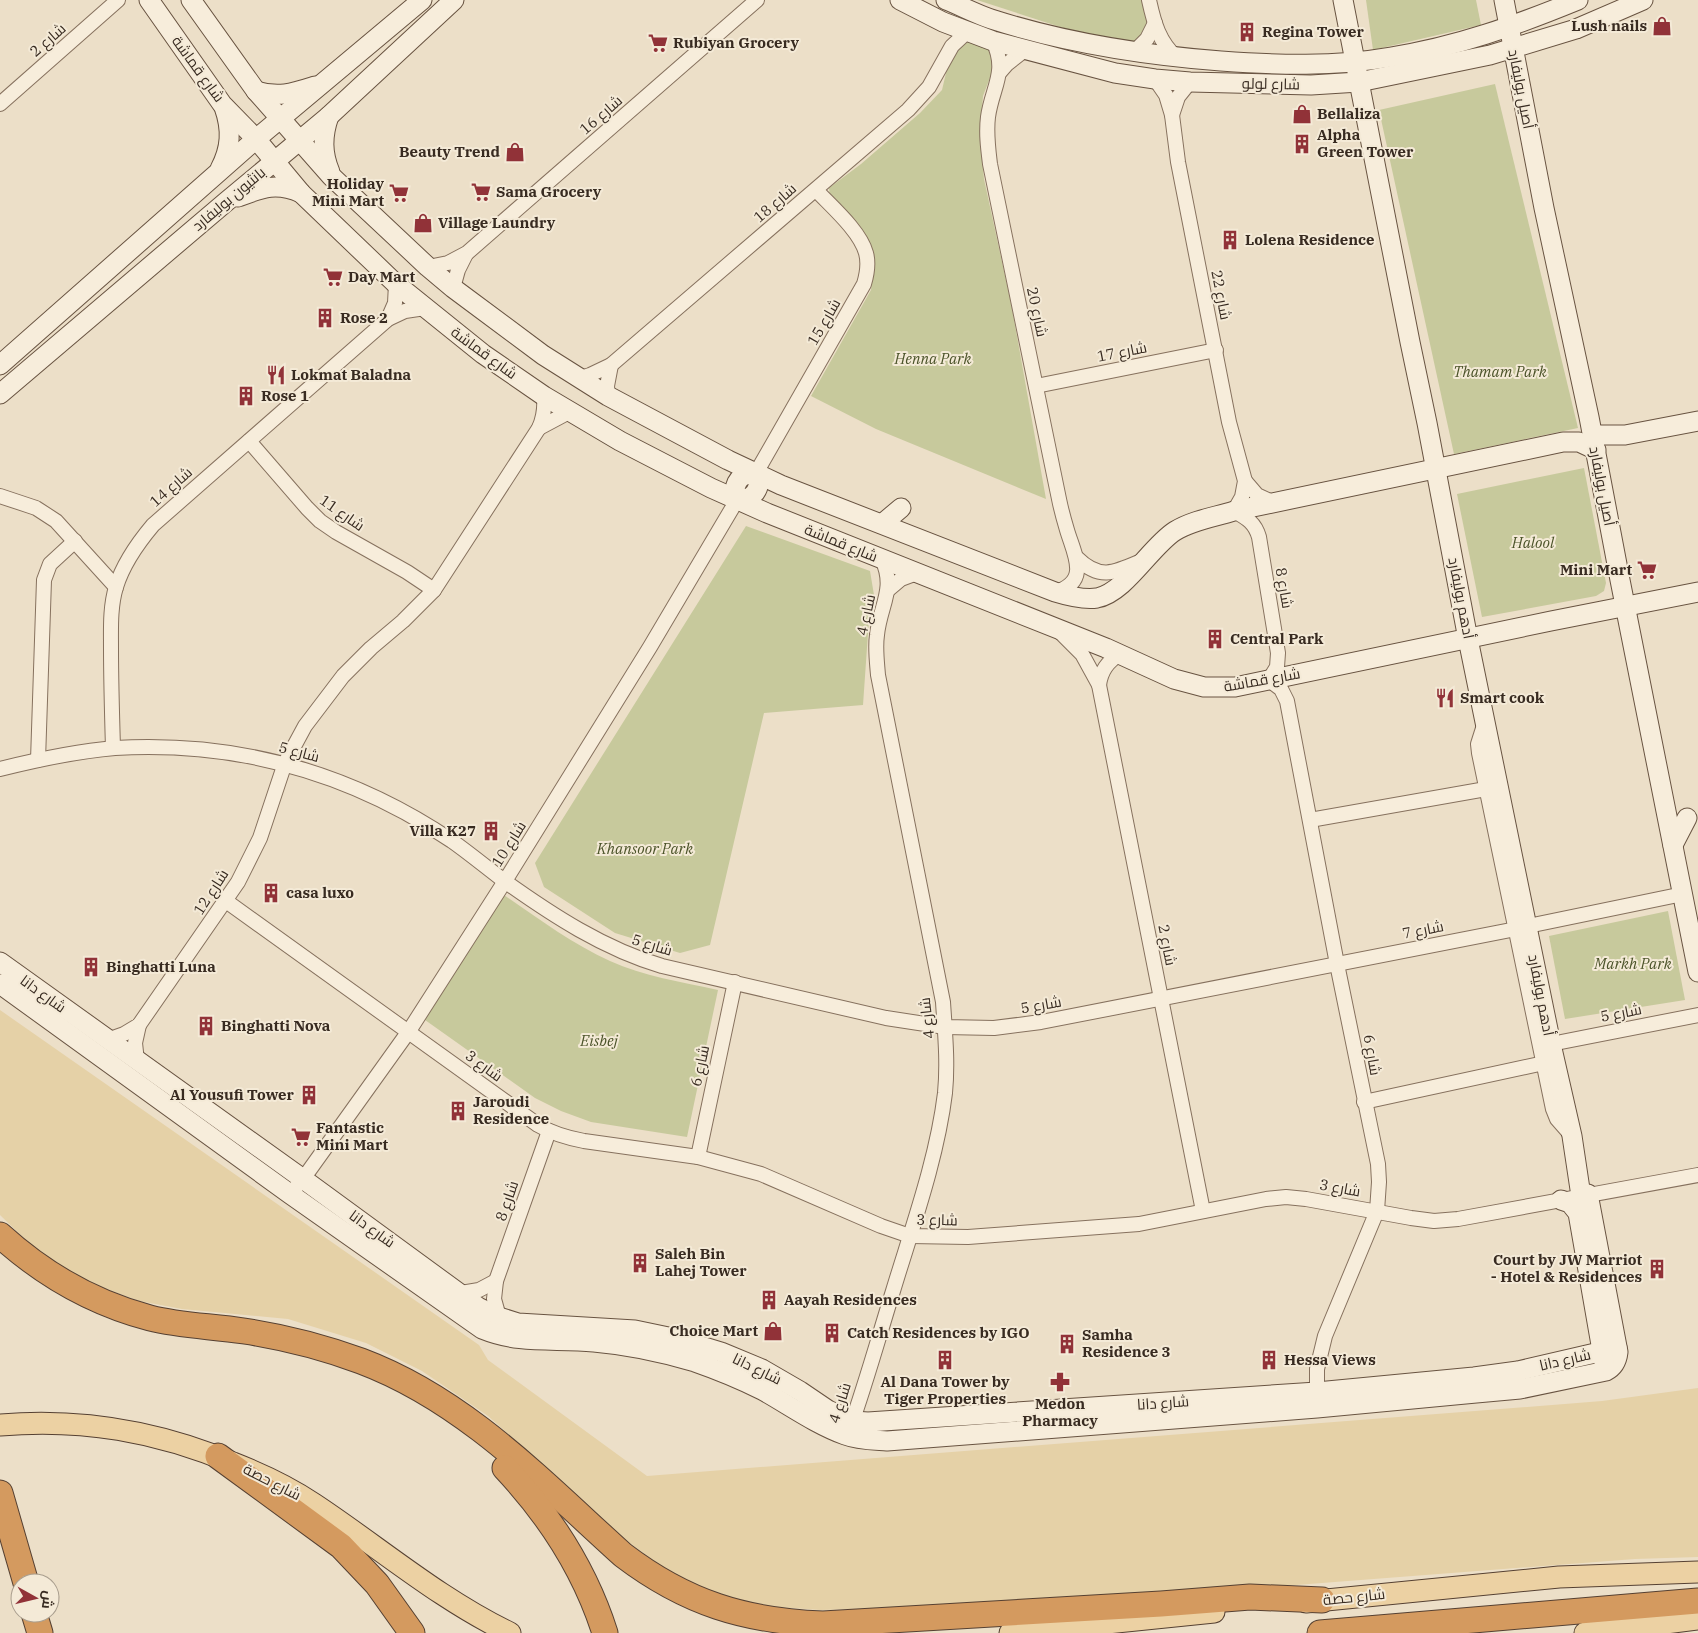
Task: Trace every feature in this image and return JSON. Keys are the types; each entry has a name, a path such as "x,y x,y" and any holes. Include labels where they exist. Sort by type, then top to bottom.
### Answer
{"highway":[{"path":"0,1235 42,1270 68,1286 123,1310 182,1324 243,1331 300,1342 363,1362 422,1390 452,1408 488,1434 623,1555 666,1585 699,1600 742,1614 796,1623 823,1624 1161,1604 1242,1597 1268,1596 1322,1600"},
{"path":"422,1390 500,1462 548,1518 568,1549 585,1582 606,1633"},
{"path":"218,1456 341,1546 377,1584 412,1633"},
{"path":"0,1493 23,1573"},
{"path":"1320,1633 1698,1601"}],"main road":[{"name":"شارع حصة","path":"0,1425 28,1423 76,1424 125,1429 172,1440 218,1456 260,1474 313,1503 452,1601 485,1621 510,1633"},
{"name":"شارع حصة","path":"1010,1633 1322,1600 1559,1578 1698,1572"},
{"path":"1585,1633 1643,1630 1698,1619"}],"street":[{"name":"شارع 2","path":"0,104 119,0"},
{"path":"191,0 256,91 331,176 428,267 542,355 608,396 728,460 781,485 1055,592 1076,597 1098,598 1124,582 1174,532 1201,520 1234,511 1563,442 1594,443 1698,421"},
{"name":"بانثيون بوليفارد","path":"0,394 227,200 266,151 289,129 323,83 422,0"},
{"name":"بانثيون بوليفارد","path":"0,365 219,172 266,151 289,129 329,116 454,0"},
{"name":"شارع 16","path":"428,267 448,263 466,253 757,0"},
{"name":"شارع لولو","path":"900,0 943,22 994,42 1115,73 1190,82 1311,85 1359,82 1490,55 1576,29 1643,0"},
{"name":"شارع لولو","path":"946,0 990,19 1088,45 1177,58 1298,65 1356,62 1433,49 1508,27 1578,0"},
{"path":"1149,0 1163,43 1177,58"},
{"name":"أدهم بوليفارد","path":"1343,0 1468,638 1512,852 1522,927 1541,996 1585,1195 1610,1350"},
{"name":"أصيل بوليفارد","path":"1504,0 1544,208 1594,443 1698,972"},
{"name":"شارع قماشة","path":"148,1 222,104 266,151 301,193 396,284 484,354 544,396 620,441 737,500 1120,654 1174,679 1204,687 1234,687 1698,592"},
{"name":"شارع 18","path":"943,22 947,38 946,54"},
{"path":"1134,52 1147,39 1155,23"},
{"name":"شارع 18","path":"578,378 595,373 612,364 816,190 919,99 938,73 946,54 959,38 967,32"},
{"name":"شارع 20","path":"994,42 998,51 1000,72 992,94 988,117 987,141 990,164 1059,499 1077,558 1078,568 1075,579 1063,590 1055,592"},
{"name":"شارع 20","path":"1000,72 1026,49"},
{"path":"289,129 356,66 363,50"},
{"name":"شارع 22","path":"1155,79 1166,95 1172,115 1178,162 1229,422 1245,481"},
{"path":"1172,115 1178,97 1190,82"},
{"path":"256,91 279,95 323,83"},
{"path":"219,172 227,156 230,138 229,120 222,104"},
{"path":"329,116 324,129 323,142 325,160 331,176"},
{"path":"196,228 208,205 266,151"},
{"path":"227,200 274,186 288,187 301,193"},
{"name":"شارع 15","path":"756,473 864,284 868,270 866,255 861,241 816,190"},
{"path":"1544,208 1563,219"},
{"name":"شارع 16","path":"453,288 458,270 466,253"},
{"path":"388,320 395,303 396,284"},
{"name":"شارع 14","path":"113,748 111,622 116,587 125,565 137,544 153,525 388,320 405,311 425,308"},
{"name":"شارع 17","path":"1036,386 1216,350"},
{"path":"608,396 608,380 612,364"},
{"path":"539,428 545,407 544,396"},
{"path":"539,428 569,412"},
{"name":"شارع 12","path":"137,1060 135,1043 139,1025 226,901 250,860 260,838 285,763 304,726 343,676 434,590 539,428"},
{"name":"شارع 11","path":"249,440 320,521 401,568 434,590"},
{"path":"737,500 746,500 757,491 756,473"},
{"path":"1245,481 1257,496 1274,503"},
{"path":"1234,511 1242,498 1245,481"},
{"path":"0,496 30,506 56,521 116,587"},
{"name":"شارع 10","path":"290,1194 303,1179 408,1031 505,881 645,654 737,500"},
{"path":"882,524 901,508"},
{"name":"شارع 8","path":"1234,511 1251,521 1259,538 1278,652 1277,667 1270,680"},
{"path":"38,760 44,580 50,564 75,541"},
{"path":"1077,558 1084,565 1104,573 1114,572 1144,561"},
{"name":"شارع 4","path":"850,1428 910,1236 939,1130 945,1092 946,1064 943,1002 878,675 877,635 888,590 887,574 882,559"},
{"name":"شارع 4","path":"888,590 902,579 917,573"},
{"name":"شارع 2","path":"1057,629 1082,654 1099,685 1203,1211"},
{"path":"1099,685 1100,678 1107,664 1120,654"},
{"path":"1287,701 1297,674"},
{"name":"شارع 6","path":"1270,680 1280,688 1287,701 1364,1102 1378,1164 1377,1211 1327,1330 1317,1369 1317,1400"},
{"path":"1485,721 1478,744 1478,753 1504,873 1522,927 1525,974 1553,1110 1557,1119 1572,1136"},
{"name":"شارع 5","path":"0,769 38,760 113,748 216,750 285,763 332,778 395,807 424,823 559,918 616,950 662,966 886,1018 945,1027 971,1029 1018,1026 1337,964"},
{"path":"1310,820 1486,789"},
{"path":"1673,845 1687,818"},
{"path":"1504,873 1512,852"},
{"name":"شارع 7","path":"1337,964 1683,894"},
{"name":"شارع 3","path":"226,901 549,1131 584,1141 698,1157 761,1174 881,1226 910,1236 968,1237 1139,1224 1266,1199 1286,1197 1434,1221 1458,1219 1698,1175"},
{"name":"شارع دانا","path":"0,962 478,1307 518,1323 635,1330 678,1339 721,1352 762,1369 800,1391 867,1440 886,1441 1317,1400 1520,1389 1606,1371 1610,1369 1618,1357 1610,1350 1518,1371 1317,1400"},
{"path":"1525,974 1541,996"},
{"name":"شارع 6","path":"698,1157 735,982"},
{"name":"شارع دانا","path":"0,984 290,1194 482,1329 523,1340 593,1342 628,1346 696,1362 761,1390 819,1424 850,1428"},
{"name":"شارع 5","path":"1551,1044 1698,1015"},
{"name":"شارع 12","path":"108,1040 124,1034 139,1025"},
{"path":"1364,1102 1544,1063"},
{"name":"شارع 8","path":"499,1317 494,1299 496,1281 549,1131"},
{"path":"1561,1200 1570,1203 1578,1214 1610,1350"},
{"path":"461,1293 480,1290 496,1281"}],"green space":[{"path":"977,0 1149,0 1155,23 1135,43 1085,35"},
{"path":"1366,0 1476,0 1481,25 1373,50"},
{"name":"Henna Park","path":"969,41 989,46 996,62 983,96 980,135 984,179 1012,308 1046,499 876,429 811,396 871,290 874,252 857,228 830,200 829,188 861,164 920,113 942,90 950,56"},
{"name":"Thamam Park","path":"1495,84 1578,428 1454,454 1379,110"},
{"name":"Halool","path":"1584,468 1606,583 1604,591 1596,596 1482,617 1457,494"},
{"name":"Khansoor Park","path":"746,526 870,571 874,595 869,619 863,705 764,713 710,945 680,953 615,933 544,887 535,863"},
{"name":"Eisbej","path":"498,891 566,937 610,961 649,975 718,990 687,1137 591,1122 561,1111 535,1098 418,1015"},
{"name":"Markh Park","path":"1668,911 1685,1000 1565,1019 1549,936"}],"sand":[{"path":"0,1010 479,1345 488,1360 647,1476 1602,1401 1698,1388 1698,1557 1635,1559 1099,1600 945,1607 820,1610 776,1607 737,1599 697,1586 658,1564 616,1533 488,1416 422,1371 366,1343 288,1319 182,1309 139,1301 93,1284 41,1255 0,1215"}],"place":[{"name":"Lush nails","path":"1662,26"},
{"name":"Regina Tower","path":"1247,32"},
{"name":"Rubiyan Grocery","path":"658,43"},
{"name":"Bellaliza","path":"1302,114"},
{"name":"Alpha Green Tower","path":"1302,144"},
{"name":"Beauty Trend","path":"515,152"},
{"name":"Sama Grocery","path":"481,192"},
{"name":"Holiday Mini Mart","path":"399,193"},
{"name":"Village Laundry","path":"423,223"},
{"name":"Lolena Residence","path":"1230,240"},
{"name":"Day Mart","path":"333,277"},
{"name":"Rose 2","path":"325,318"},
{"name":"Lokmat Baladna","path":"276,375"},
{"name":"Rose 1","path":"246,396"},
{"name":"Mini Mart","path":"1647,570"},
{"name":"Central Park","path":"1215,639"},
{"name":"Smart cook","path":"1445,698"},
{"name":"Villa K27","path":"491,831"},
{"name":"casa luxo","path":"271,893"},
{"name":"Binghatti Luna","path":"91,967"},
{"name":"Binghatti Nova","path":"206,1026"},
{"name":"Al Yousufi Tower","path":"309,1095"},
{"name":"Jaroudi Residence","path":"458,1111"},
{"name":"Fantastic Mini Mart","path":"301,1137"},
{"name":"Saleh Bin Lahej Tower","path":"640,1263"},
{"name":"Court by JW Marriot - Hotel & Residences","path":"1657,1269"},
{"name":"Aayah Residences","path":"769,1300"},
{"name":"Choice Mart","path":"773,1331"},
{"name":"Catch Residences by IGO","path":"832,1333"},
{"name":"Samha Residence 3","path":"1067,1344"},
{"name":"Al Dana Tower by Tiger Properties","path":"945,1360"},
{"name":"Hessa Views","path":"1269,1360"},
{"name":"Medon Pharmacy","path":"1060,1382"}]}
